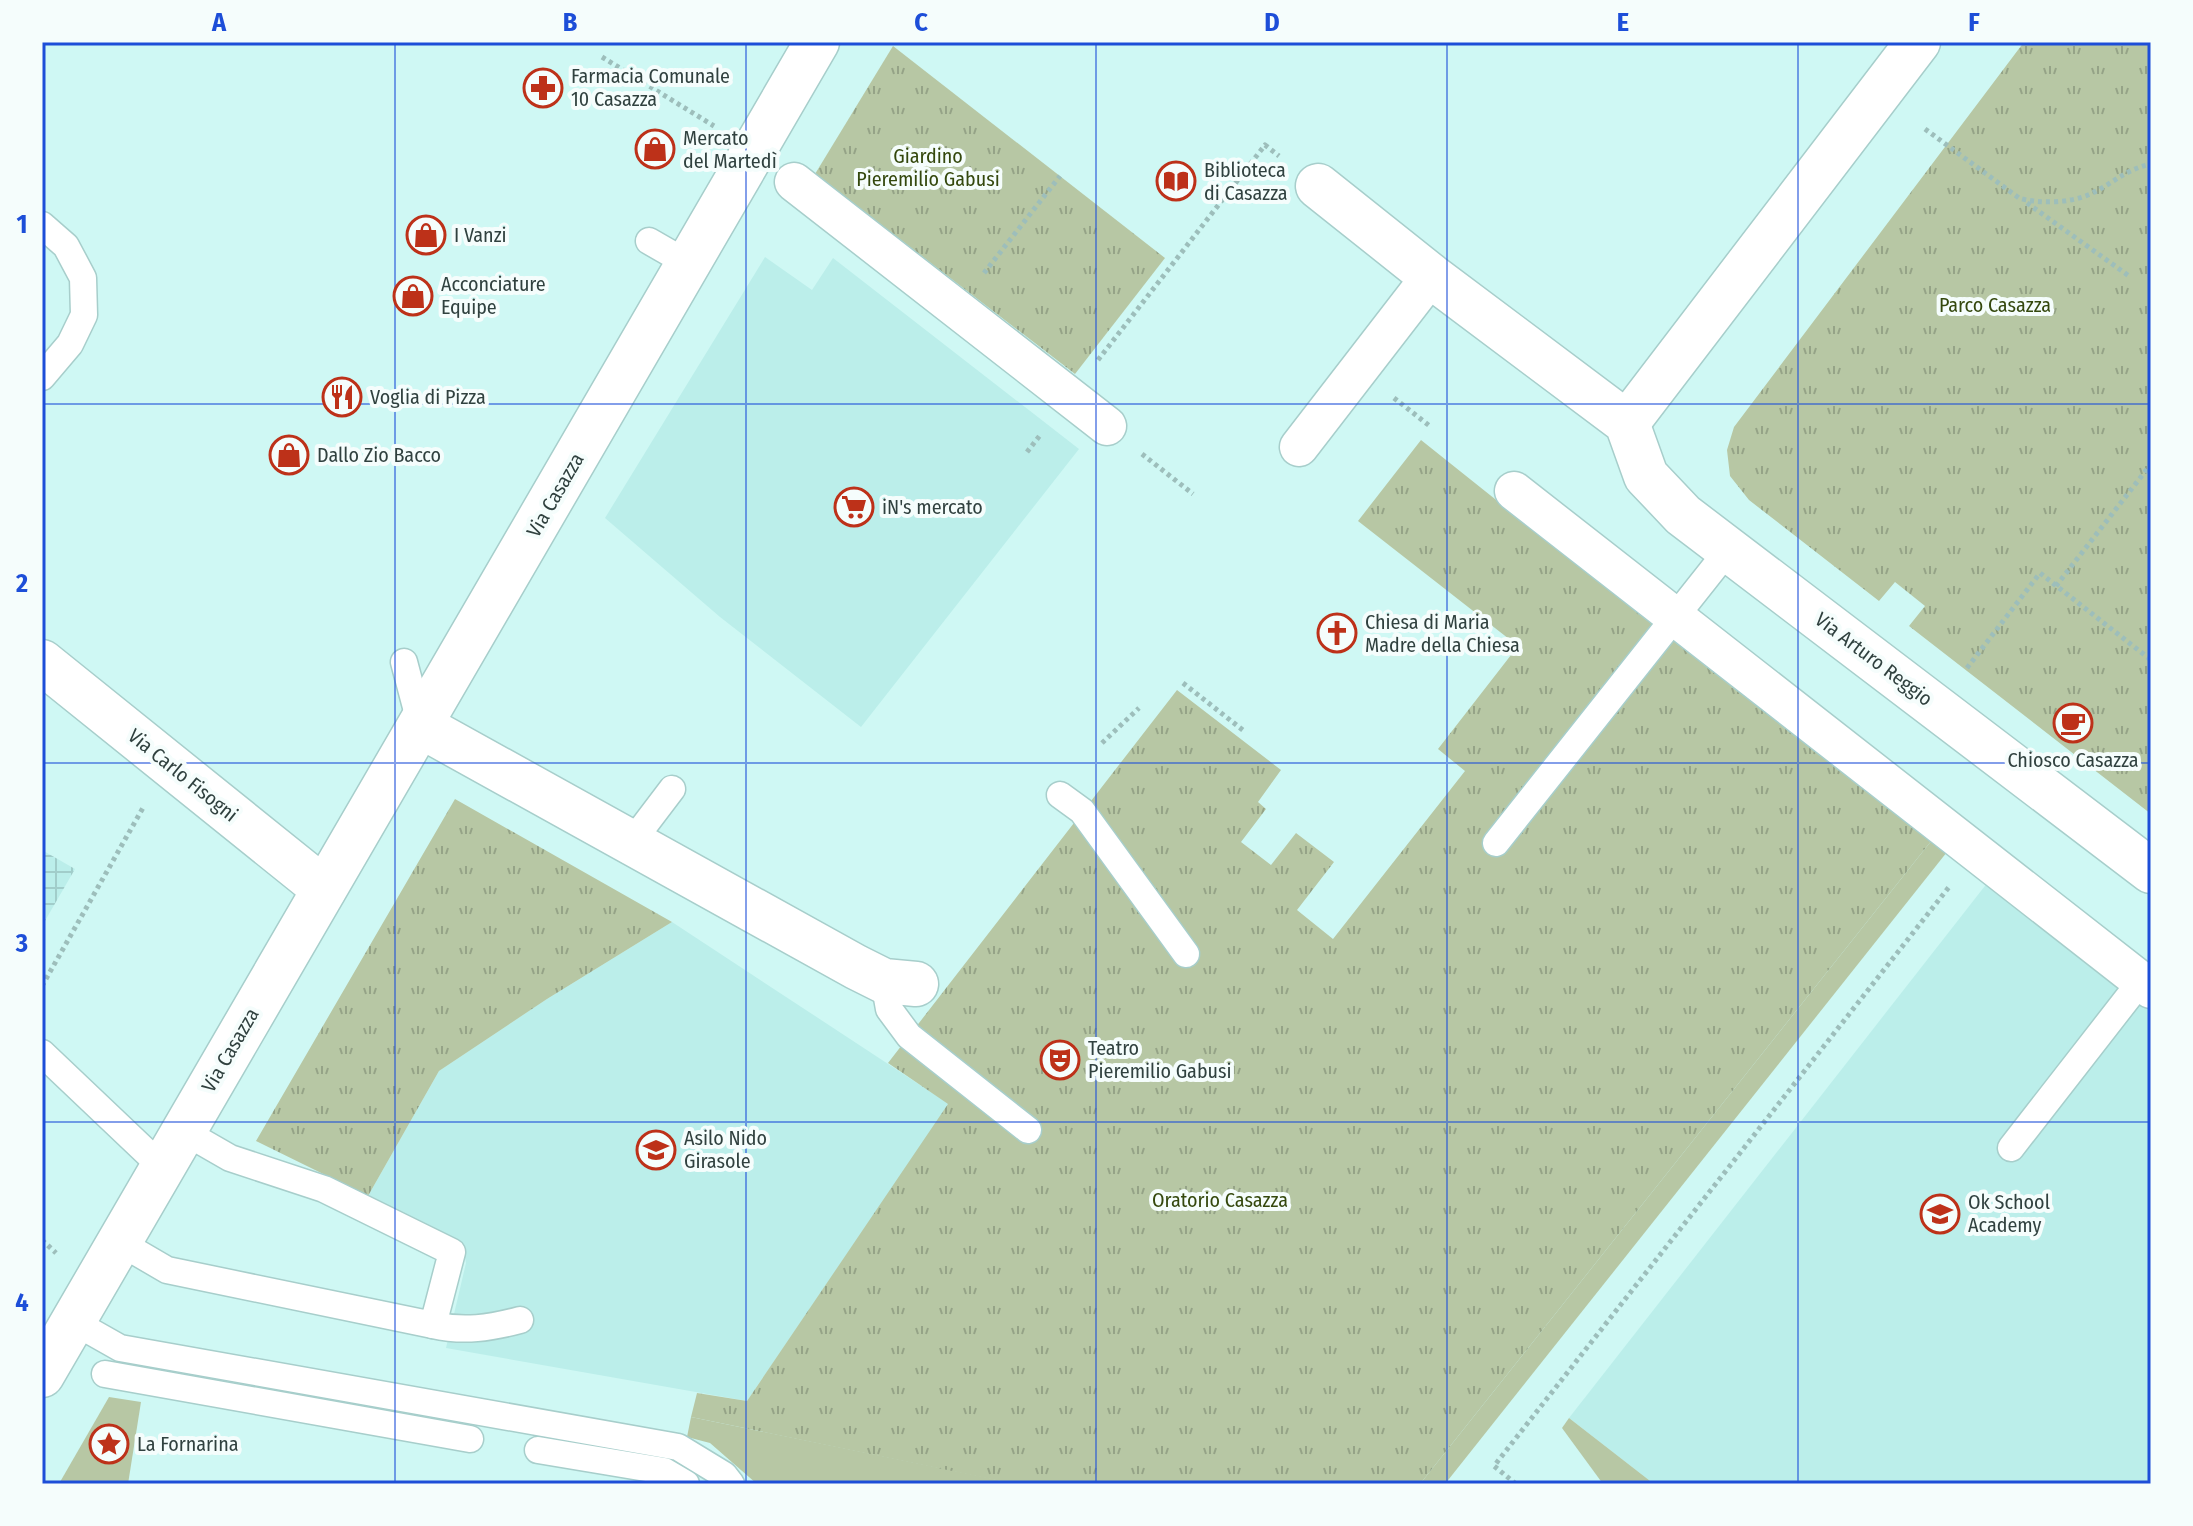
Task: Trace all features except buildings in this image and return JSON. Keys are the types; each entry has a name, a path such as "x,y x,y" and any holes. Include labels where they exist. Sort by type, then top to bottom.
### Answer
{"street":[{"name":"Via Casazza","path":"42,1375 817,42"},
{"path":"1318,186 1431,276 1627,423 1918,42"},
{"path":"794,182 1107,426"},
{"path":"1299,447 1431,276"},
{"name":"Via Arturo Reggio","path":"1627,423 1646,476 1683,515 2151,871"},
{"path":"1514,491 2146,985"},
{"name":"Via Carlo Fisogni","path":"42,662 324,889"},
{"path":"421,726 631,843 900,983"}],"lane":[{"path":"42,225 66,246 83,278 84,315 70,344 42,377"},
{"path":"649,241 689,264"},
{"path":"1496,843 1729,549"},
{"path":"404,662 421,726"},
{"path":"631,843 672,789"},
{"path":"1060,795 1082,811 1186,954"},
{"path":"900,983 889,1009 909,1036 1028,1130"},
{"path":"2011,1148 2146,985"},
{"path":"42,1053 173,1149 230,1158 324,1189 452,1252 433,1325"},
{"path":"119,1242 167,1270 450,1329 485,1329 520,1320"},
{"path":"74,1322 120,1348 678,1447 724,1475 731,1484"},
{"path":"105,1374 470,1439"},
{"path":"538,1450 664,1471 686,1484"}],"path":[{"path":"602,57 725,133"},
{"path":"1925,129 2129,276"},
{"path":"1173,264 1265,145 1278,155"},
{"path":"2019,198 2035,204 2087,196 2132,169 2151,164"},
{"path":"956,309 1060,176"},
{"path":"1107,426 1193,494"},
{"path":"2056,586 2151,464"},
{"path":"1964,670 2040,573 2151,660"},
{"path":"1183,683 1244,731"},
{"path":"1102,743 1139,708"},
{"path":"42,986 168,763"},
{"path":"1516,1484 1494,1466 1977,852"},
{"path":"42,1240 57,1253"}],"shaded area":[{"path":"765,257 812,290 833,258 1079,449 861,727 720,617 605,518"},
{"path":"42,850 75,869 42,926"},
{"name":"Ok School Academy","path":"1988,882 2151,1009 2151,1484 1654,1484 1569,1418"},
{"name":"Asilo Nido Girasole","path":"672,922 949,1104 747,1401 446,1348 466,1263 463,1244 368,1196 439,1071 547,999"}],"green space":[{"name":"Parco Casazza","path":"2024,42 2151,42 2151,814 1909,626 1925,606 1895,582 1879,601 1749,500 1730,476 1727,450 1734,427"},
{"name":"Giardino Pieremilio Gabusi","path":"893,46 1165,258 1075,374 815,174"},
{"name":"Oratorio Casazza","path":"1421,440 1663,633 1932,840 1420,1484 1015,1484 691,1417 697,1393 747,1401 948,1104 888,1063 1177,690 1281,770 1258,802 1266,809 1241,842 1271,865 1296,833 1334,862 1297,910 1333,939 1465,771 1438,749 1518,646 1358,521"},
{"path":"455,799 672,922 547,999 439,1071 368,1196 256,1141"},
{"path":"1932,840 1947,852 1445,1484 1420,1484"},
{"path":"109,1397 141,1402 128,1484 60,1482"},
{"path":"691,1417 1015,1484 757,1484 710,1443 687,1437"},
{"path":"1569,1418 1654,1484 1603,1484 1562,1428"}],"place":[{"name":"Farmacia Comunale 10 Casazza","path":"543,88"},
{"name":"Mercato del Martedì","path":"655,149"},
{"name":"Biblioteca di Casazza","path":"1176,181"},
{"name":"I Vanzi","path":"426,235"},
{"name":"Acconciature Equipe","path":"413,296"},
{"name":"Voglia di Pizza","path":"342,397"},
{"name":"Dallo Zio Bacco","path":"289,455"},
{"name":"iN's mercato","path":"854,507"},
{"name":"Chiesa di Maria Madre della Chiesa","path":"1337,633"},
{"name":"Chiosco Casazza","path":"2073,723"},
{"name":"Teatro Pieremilio Gabusi","path":"1060,1060"},
{"name":"Asilo Nido Girasole","path":"656,1150"},
{"name":"Ok School Academy","path":"1940,1214"},
{"name":"La Fornarina","path":"109,1444"}]}
